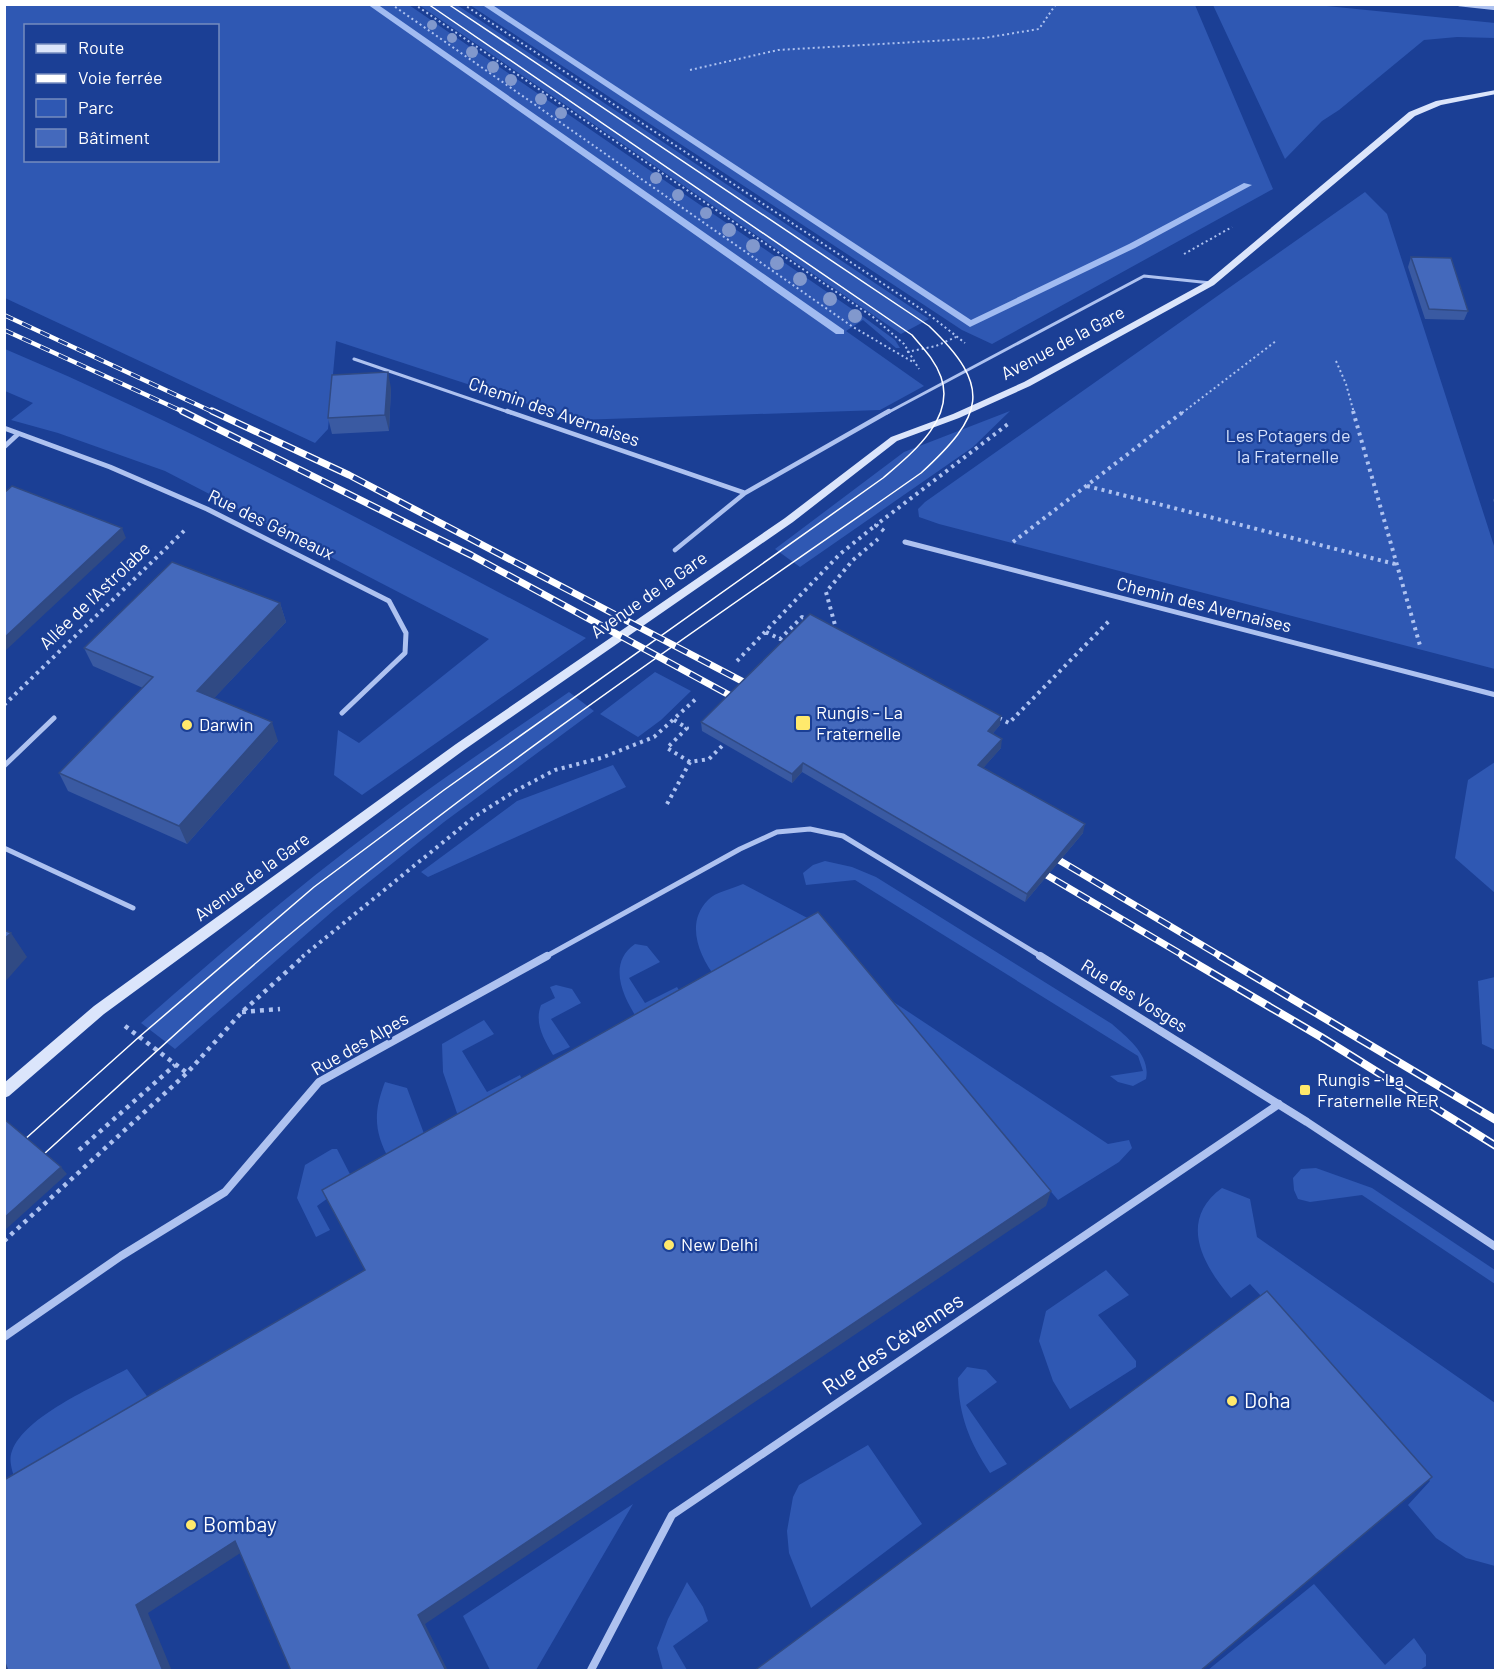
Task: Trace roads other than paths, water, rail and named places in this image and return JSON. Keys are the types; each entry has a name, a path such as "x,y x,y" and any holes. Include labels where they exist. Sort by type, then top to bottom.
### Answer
{"main road":[{"name":"Avenue de la Gare","path":"4,1092 99,1010 460,747 789,520 894,439 956,416 1027,384 1211,283 1412,114 1439,103 1496,92"}],"street":[{"path":"1459,4 1496,8"},
{"name":"Rue des Gémeaux","path":"4,428 110,467 207,509 389,601 406,633 405,653 342,713"},
{"path":"4,447 18,434"},
{"name":"Chemin des Avernaises","path":"905,542 1496,695"},
{"path":"4,766 54,718"},
{"name":"Rue des Vosges","path":"740,849 777,832 810,829 843,836 1131,1011 1496,1247"},
{"path":"4,848 133,908"},
{"name":"Rue des Alpes","path":"4,1337 121,1256 225,1192 319,1082 740,849"},
{"name":"Rue des Cévennes","path":"591,1671 672,1515 1278,1104"}],"lane":[{"path":"675,550 745,493 929,389 1144,276 1211,283"},
{"name":"Chemin des Avernaises","path":"354,359 745,493"}],"waterway":[{"path":"371,4 840,332"},
{"path":"485,4 970,324 1132,246 1247,185"}],"tram line":[{"path":"4,1158 139,1037 314,887 444,790 883,478 918,447 937,421 944,392 941,377 928,354 912,335 428,4"},
{"path":"33,1164 208,1004 317,912 464,797 539,742 921,473 958,435 968,418 973,401 971,385 964,367 929,326 448,4"}],"railway":[{"path":"4,315 215,413"},
{"path":"4,330 186,413"},
{"path":"182,411 471,555 744,703"},
{"path":"212,411 349,475 757,689"},
{"path":"1047,853 1222,957"},
{"path":"1033,867 1186,957"},
{"path":"1183,956 1321,1037 1496,1146"},
{"path":"1220,956 1496,1120"}],"place":[{"name":"Rungis - La Fraternelle","path":"803,723"},
{"name":"Darwin","path":"187,725"},
{"name":"Rungis - La Fraternelle RER","path":"1305,1090"},
{"name":"New Delhi","path":"669,1245"},
{"name":"Doha","path":"1232,1401"},
{"name":"Bombay","path":"191,1525"}],"park label":[{"name":"Les Potagers de la Fraternelle","path":"1288,446"}]}
